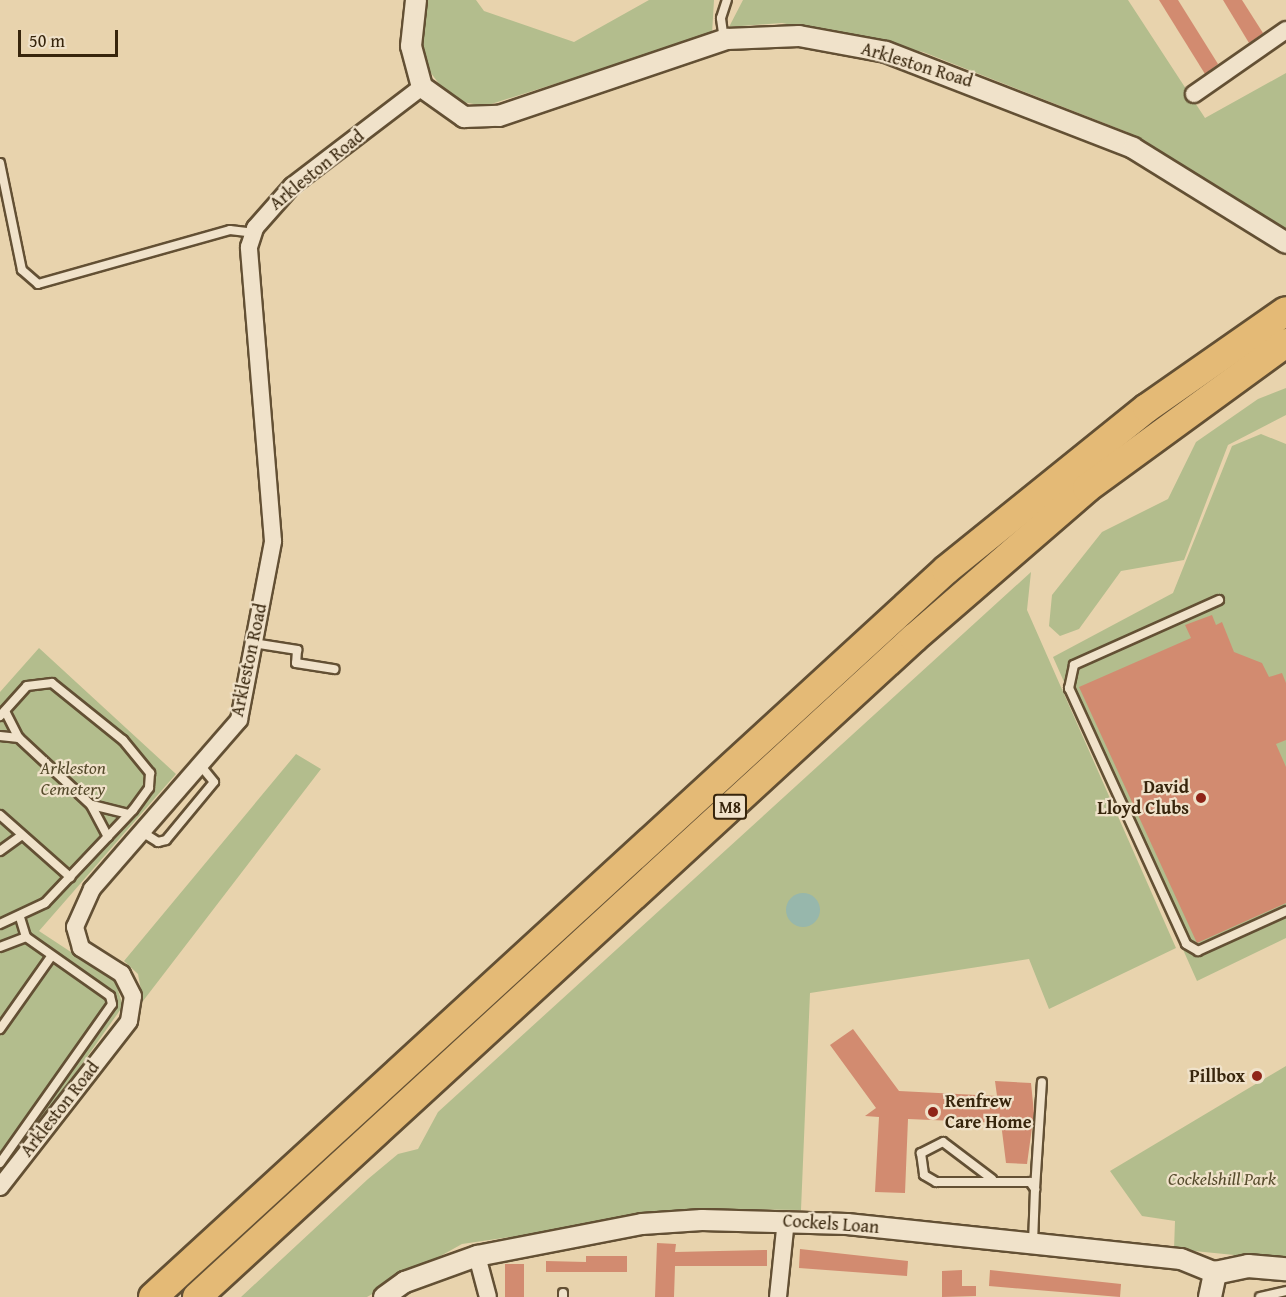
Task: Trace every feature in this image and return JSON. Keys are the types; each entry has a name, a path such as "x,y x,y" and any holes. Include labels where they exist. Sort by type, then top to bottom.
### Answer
{"highway":[{"name":"M8","path":"153,1297 955,562 1147,408 1286,311"},
{"name":"M8","path":"197,1297 914,638 1087,488 1286,343"}],"main road":[{"path":"1210,1297 1215,1273 1248,1266 1286,1269"}],"street":[{"path":"416,0 411,46 422,87"},
{"path":"1194,94 1286,30"},
{"name":"Arkleston Road","path":"0,1187 129,1021 132,996 122,974 81,948 75,927 92,889 239,720 273,542 249,247 254,233 292,186 422,87 464,117 499,116 724,40 799,36 886,52 970,80 1133,148 1286,243"},
{"path":"778,1297 786,1220"},
{"name":"Cockels Loan","path":"384,1297 405,1282 477,1256 642,1224 786,1220 1181,1259 1215,1273"},
{"path":"477,1256 488,1297"}],"lane":[{"path":"724,40 721,18 727,0"},
{"path":"0,163 22,270 38,284 230,230 254,233"},
{"path":"1219,600 1074,666 1069,688 1186,944 1198,951 1286,911"},
{"path":"253,643 297,650 296,663 335,669"},
{"path":"0,924 20,917 45,903 108,837 149,788 150,773 123,740 61,687 27,686 2,714 19,738 91,805 108,837"},
{"path":"0,736 19,738"},
{"path":"142,832 158,842 166,840 214,782 200,765"},
{"path":"91,805 128,814"},
{"path":"0,815 70,877"},
{"path":"0,851 21,836"},
{"path":"0,1163 110,1013 110,996 50,958 26,937 20,917"},
{"path":"0,947 26,937"},
{"path":"0,1029 50,958"},
{"path":"1033,1243 1042,1082"},
{"path":"992,1179 943,1142 921,1153 924,1175 936,1182 1021,1179 1035,1189"},
{"path":"1260,1297 1286,1291"}],"green space":[{"path":"425,0 476,0 484,11 574,42 649,0 714,0 712,34 485,106 451,100 428,69 419,41"},
{"path":"743,0 1128,0 1205,118 1286,73 1286,230 1127,132 923,52 782,23 729,27"},
{"path":"1286,388 1286,415 1228,445 1184,560 1121,571 1079,629 1060,636 1049,626 1052,595 1102,532 1168,499 1196,442 1258,399"},
{"name":"David Lloyd Clubs","path":"1261,434 1286,444 1286,938 1197,981 1053,657 1173,593 1232,446"},
{"path":"1031,572 1027,610 1176,948 1049,1009 1029,959 810,993 801,1210 706,1209 462,1244 367,1297 241,1297 368,1179 398,1154 418,1149 438,1112"},
{"name":"Arkleston Cemetery","path":"39,648 176,774 39,931 115,981 123,1006 0,1180 0,692"},
{"path":"296,754 321,769 143,1001 138,974 124,961"},
{"name":"Cockelshill Park","path":"1286,1066 1286,1260 1174,1249 1175,1221 1142,1216 1110,1171"}],"water":[{"path":"803,893 815,898 820,910 815,922 803,927 791,922 786,910 791,898"}],"building":[{"path":"1159,0 1178,0 1218,64 1205,74"},
{"path":"1223,0 1242,0 1263,33 1249,43"},
{"path":"1212,615 1216,625 1222,622 1234,652 1262,663 1269,677 1282,673 1286,683 1286,740 1276,744 1286,767 1286,903 1197,943 1079,687 1191,638 1185,625"},
{"name":"Renfrew Care Home","path":"853,1029 899,1091 997,1096 995,1081 1031,1083 1034,1113 1027,1164 1006,1163 1001,1123 908,1119 905,1193 875,1192 879,1117 865,1116 876,1108 830,1045"},
{"path":"657,1243 676,1244 675,1252 767,1250 767,1266 675,1266 674,1297 655,1297"},
{"path":"800,1249 908,1261 907,1276 799,1268"},
{"path":"586,1256 627,1256 627,1272 546,1272 546,1261 586,1262"},
{"path":"505,1264 524,1264 524,1297 505,1297"},
{"path":"962,1270 962,1286 976,1286 976,1296 942,1297 942,1271"},
{"path":"990,1270 1121,1284 1120,1297 989,1286"}],"place":[{"name":"David Lloyd Clubs","path":"1201,798"},
{"name":"Pillbox","path":"1257,1076"},
{"name":"Renfrew Care Home","path":"933,1112"}]}
